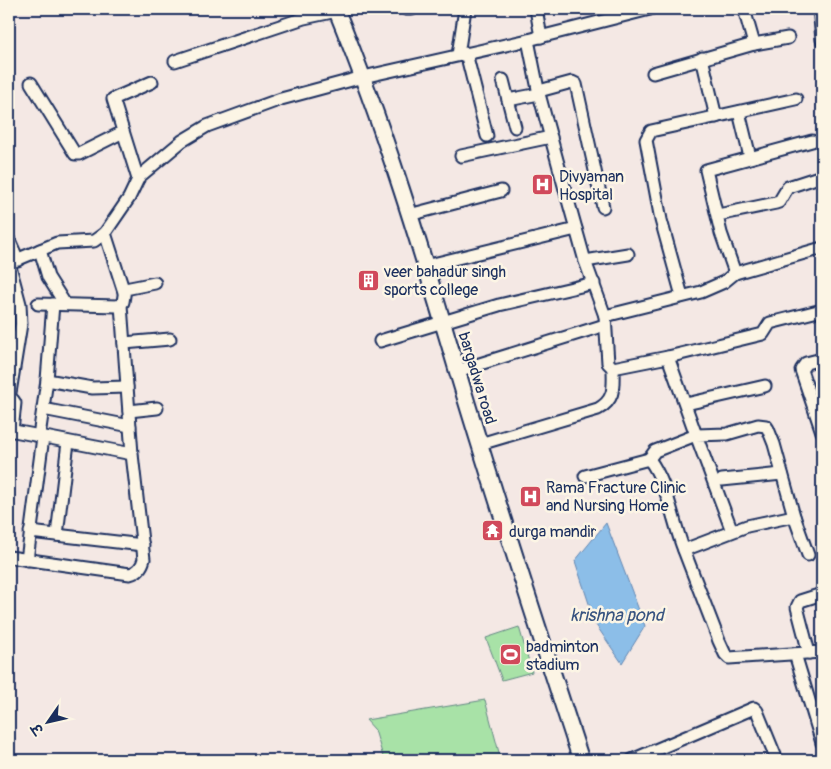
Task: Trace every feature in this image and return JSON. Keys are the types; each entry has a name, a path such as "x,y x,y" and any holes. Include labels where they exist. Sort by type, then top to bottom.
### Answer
{"main road":[{"name":"bargadwa road","path":"337,10 363,77 444,323 480,444 581,760"}],"street":[{"path":"406,9 412,9"},
{"path":"465,9 462,54 487,136"},
{"path":"536,9 541,37"},
{"path":"12,262 57,243 94,241 104,233 129,198 138,179 182,140 207,126 281,99 363,77 541,37 650,9"},
{"path":"744,9 754,44"},
{"path":"819,9 822,40"},
{"path":"175,61 304,18 337,10"},
{"path":"653,73 754,44 788,38"},
{"path":"480,444 598,409 604,406 612,397 613,368 608,363 605,321 576,229 539,92 528,40"},
{"path":"702,58 716,117"},
{"path":"503,80 515,127"},
{"path":"138,179 113,99 152,82"},
{"path":"508,100 572,82 576,84 603,208"},
{"path":"31,83 74,154 79,154 123,132"},
{"path":"682,296 661,220 646,140 651,131 796,99"},
{"path":"739,112 750,157"},
{"path":"461,156 551,137"},
{"path":"735,273 723,239 706,170 812,140"},
{"path":"718,215 776,204 788,187 822,176"},
{"path":"408,214 501,191"},
{"path":"425,266 576,229"},
{"path":"9,559 130,574 138,570 143,564 143,545 132,454 121,305 124,292 104,233"},
{"path":"9,240 20,304 21,324 9,399 14,401 15,404 10,431 132,454"},
{"path":"457,370 682,296 701,292 724,282 735,273 822,248"},
{"path":"40,250 48,278 66,304"},
{"path":"585,261 628,254"},
{"path":"124,292 128,287 155,283"},
{"path":"380,341 499,305 594,283"},
{"path":"38,304 121,305"},
{"path":"27,560 47,380 53,304"},
{"path":"613,368 763,334 770,323 822,310"},
{"path":"124,343 170,339"},
{"path":"668,357 732,531"},
{"path":"821,427 801,370 806,364 822,359"},
{"path":"47,380 92,388 127,387"},
{"path":"686,404 765,386"},
{"path":"129,411 157,408"},
{"path":"43,409 130,426"},
{"path":"585,476 649,459 655,451 696,435 727,434 758,425 766,426 774,444 794,516 808,555"},
{"path":"57,535 68,442"},
{"path":"649,459 663,487 684,550 725,654 729,658 734,659 822,652"},
{"path":"722,480 782,474"},
{"path":"684,550 747,526 794,516"},
{"path":"30,532 143,545"},
{"path":"809,653 797,607 798,604 822,594"},
{"path":"796,654 821,735"},
{"path":"632,760 754,708 757,711 777,760"}],"green space":[{"name":"badminton stadium","path":"519,627 532,672 502,680 486,638"},
{"path":"485,700 501,760 384,760 375,730 366,720"}],"water":[{"name":"krishna pond","path":"606,523 645,626 622,663 596,625 575,561"}],"place":[{"name":"Divyaman Hospital","path":"543,185"},
{"name":"veer bahadur singh sports college","path":"368,280"},
{"name":"Rama Fracture Clinic and Nursing Home","path":"530,496"},
{"name":"durga mandir","path":"493,531"},
{"name":"badminton stadium","path":"510,655"}]}
